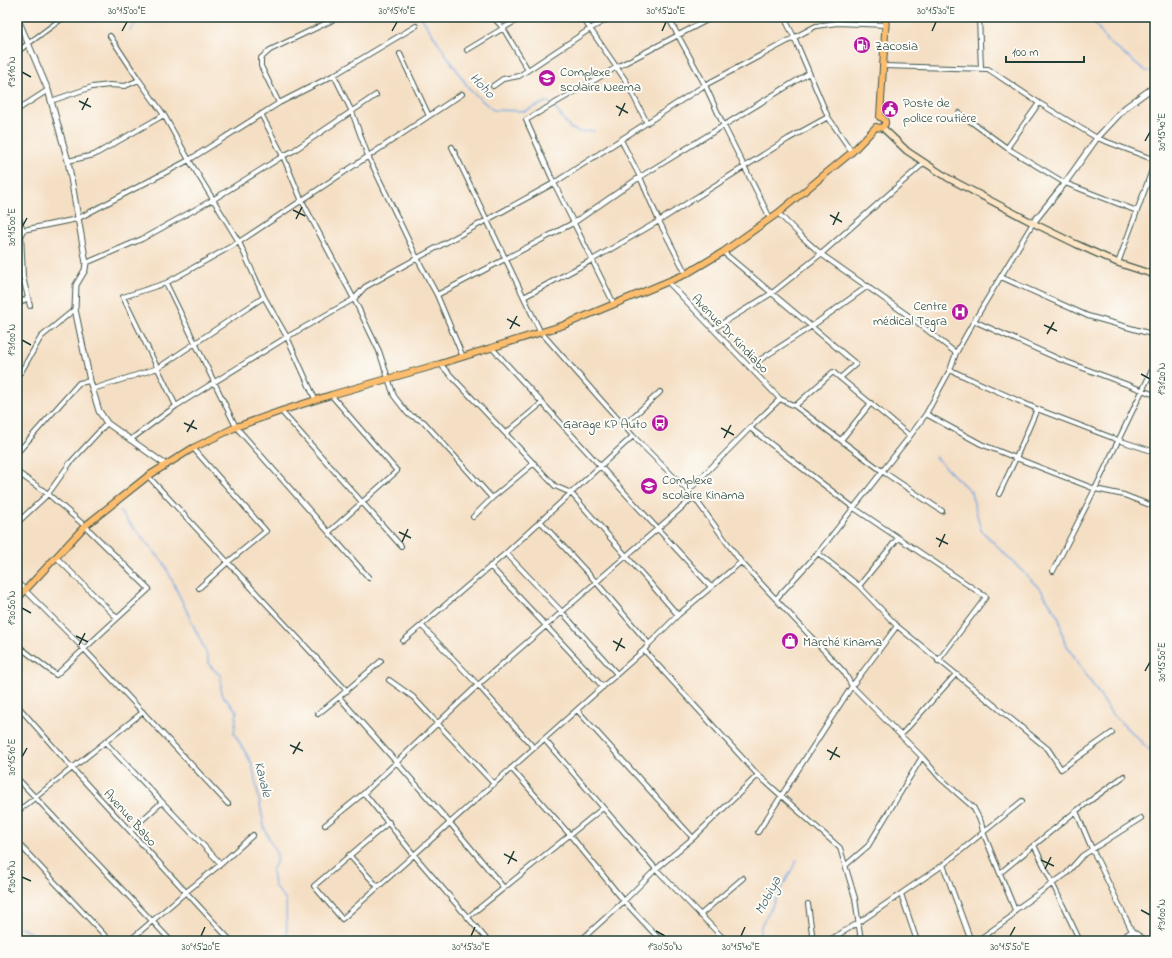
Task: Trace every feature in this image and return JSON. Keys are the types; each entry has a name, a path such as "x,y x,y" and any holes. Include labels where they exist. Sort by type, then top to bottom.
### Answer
{"main road":[{"path":"880,117 886,17"},
{"path":"880,117 874,121 874,124 907,151 948,178 1033,223 1118,263 1155,275"},
{"path":"17,599 85,526 148,476 193,448 236,427 315,399 440,364 564,325 686,274 723,252 778,213 885,125 884,118 880,117"}],"street":[{"path":"17,17 48,90 68,161 86,264 85,270 76,285 75,308 90,381 99,411 107,423 166,465"},
{"path":"17,52 64,17"},
{"path":"494,17 503,28 528,70"},
{"path":"468,50 522,17"},
{"path":"582,17 626,81 647,123"},
{"path":"494,86 503,79 519,76 590,29 611,17"},
{"path":"668,17 705,85 770,218"},
{"path":"614,304 575,222 554,183 526,120 617,67 713,17"},
{"path":"784,17 828,117 852,152"},
{"path":"837,17 837,23"},
{"path":"979,17 981,69"},
{"path":"279,103 260,66 261,58 270,50 337,18"},
{"path":"130,440 176,406 287,337 354,299 365,287 554,183 705,85 816,26 837,23 886,25"},
{"path":"23,230 77,219 189,160 279,103 334,75 416,26"},
{"path":"110,36 164,115 189,160 239,242 264,297 287,337 315,399"},
{"path":"400,54 429,116"},
{"path":"883,66 988,69 1039,103 1097,138 1155,161 1118,263"},
{"path":"437,295 575,222 640,177 723,124 808,73"},
{"path":"334,75 352,112 368,156 417,258 437,295 463,356"},
{"path":"51,101 92,87 110,85 125,86 139,80"},
{"path":"776,599 818,554 926,414 950,370 956,353 1033,223 1065,183 1097,138 1126,107 1155,86"},
{"path":"17,110 48,90"},
{"path":"176,406 123,297 166,283 239,242 301,199 462,94"},
{"path":"86,264 142,239 214,200 293,151 376,95"},
{"path":"1007,148 1039,103"},
{"path":"959,113 1007,148 1065,183 1137,211"},
{"path":"261,114 283,156 301,199 354,299 379,351 394,396 408,414 424,422 492,498"},
{"path":"68,161 94,154 164,115"},
{"path":"524,297 659,222 788,139 828,117"},
{"path":"621,140 640,177 659,222 686,274"},
{"path":"452,147 540,332 633,436 694,497 741,562 844,672 852,686 901,735 940,778 972,808 981,822 983,832 1016,910"},
{"path":"713,329 772,293 821,254 924,163"},
{"path":"17,213 23,230 21,235 23,277 30,306"},
{"path":"778,213 821,254 913,318 956,353"},
{"path":"723,252 856,364 840,378"},
{"path":"1001,277 1088,316 1155,335"},
{"name":"Avenue Dr Kindiabo","path":"668,282 780,399"},
{"path":"166,283 236,427 369,578"},
{"path":"749,367 812,326 868,286"},
{"path":"93,389 158,368 264,297"},
{"path":"17,304 28,298"},
{"path":"21,372 41,337 75,308"},
{"path":"974,321 1059,359 1155,395"},
{"path":"492,348 711,587"},
{"path":"440,364 555,486 571,493 678,615"},
{"path":"1053,571 1095,489 1155,364"},
{"path":"950,370 1036,409 1118,440 1155,452"},
{"path":"795,406 833,372 910,436"},
{"path":"17,453 79,383 90,381"},
{"path":"624,425 660,392"},
{"path":"329,532 397,471 331,394"},
{"path":"688,491 780,399 795,406 882,471 942,511"},
{"path":"506,433 542,403"},
{"path":"841,440 871,403"},
{"path":"999,494 1016,458 1036,409"},
{"path":"281,411 401,546"},
{"path":"926,414 981,444 1095,489 1124,496 1155,507"},
{"path":"17,523 48,494 70,463 107,423"},
{"path":"750,428 854,508 986,597 938,660"},
{"path":"403,641 506,553 633,436"},
{"path":"193,448 266,531 199,588"},
{"path":"473,517 492,498 534,463"},
{"path":"17,472 48,494 85,526 149,590 56,675 17,645"},
{"path":"148,476 347,691"},
{"path":"325,825 364,793 478,685 694,497"},
{"path":"540,521 596,582 649,644"},
{"path":"859,586 898,538"},
{"path":"506,553 562,612 617,674"},
{"path":"818,554 859,586 897,626 1048,749 1061,769 1112,733"},
{"path":"56,557 117,618"},
{"path":"389,822 314,886 342,919 644,650 678,615 741,562"},
{"path":"490,566 603,687"},
{"path":"17,582 84,649 228,804"},
{"path":"422,626 478,685 534,748"},
{"path":"758,832 780,795 852,686 897,626"},
{"path":"644,650 758,775 840,848 855,898 861,941"},
{"path":"318,714 339,698 381,661"},
{"path":"901,735 956,674"},
{"path":"389,680 413,697 494,784"},
{"path":"339,698 450,823 504,888"},
{"name":"Avenue Babo","path":"17,705 72,768 231,941"},
{"path":"576,710 693,838"},
{"path":"17,812 143,712"},
{"path":"544,739 656,869 721,936"},
{"path":"105,742 221,864"},
{"path":"846,865 868,846 922,757"},
{"path":"511,768 570,835 624,901 661,941"},
{"path":"580,941 624,901 656,869 693,838 758,775"},
{"path":"1000,873 1076,811 1124,776"},
{"path":"17,778 171,941"},
{"path":"364,793 389,822 414,855 488,941"},
{"path":"828,941 942,866 1022,801"},
{"path":"130,831 162,802"},
{"path":"468,917 603,808"},
{"path":"1076,811 1092,849 1132,931 1147,941"},
{"path":"976,941 1011,917 1016,910 1066,874 1082,856 1141,818"},
{"path":"129,941 254,835"},
{"path":"17,842 110,941"},
{"path":"1034,845 1080,941"},
{"path":"349,855 378,887"},
{"path":"942,866 971,941"},
{"path":"700,915 743,878"},
{"path":"900,894 917,941"},
{"path":"808,904 813,941"},
{"path":"1118,941 1132,931"}],"waterway":[{"path":"130,30 141,17"},
{"name":"Hoho","path":"421,17 470,90 493,110 525,111 546,102 551,103 570,128 579,132 594,131"},
{"path":"1091,17 1107,41 1146,71 1155,72"},
{"path":"17,378 21,389"},
{"path":"935,457 971,492 981,530 1042,591 1059,618 1064,641 1112,714 1155,755"},
{"name":"Kavale","path":"120,512 164,563 206,652 210,666 221,676 221,694 237,711 234,733 252,764 265,830 277,855 276,863 272,870 274,885 286,901 287,941"},
{"name":"Mobiya","path":"759,941 761,926 797,860"},
{"path":"21,927 43,941"}],"place":[{"name":"Zacosia","path":"862,45"},
{"name":"Complexe scolaire Neema","path":"547,78"},
{"name":"Poste de police routière","path":"890,109"},
{"name":"Centre médical Tegra","path":"960,312"},
{"name":"Garage KP Auto","path":"660,423"},
{"name":"Complexe scolaire Kinama","path":"649,486"},
{"name":"Marché Kinama","path":"790,641"}]}
